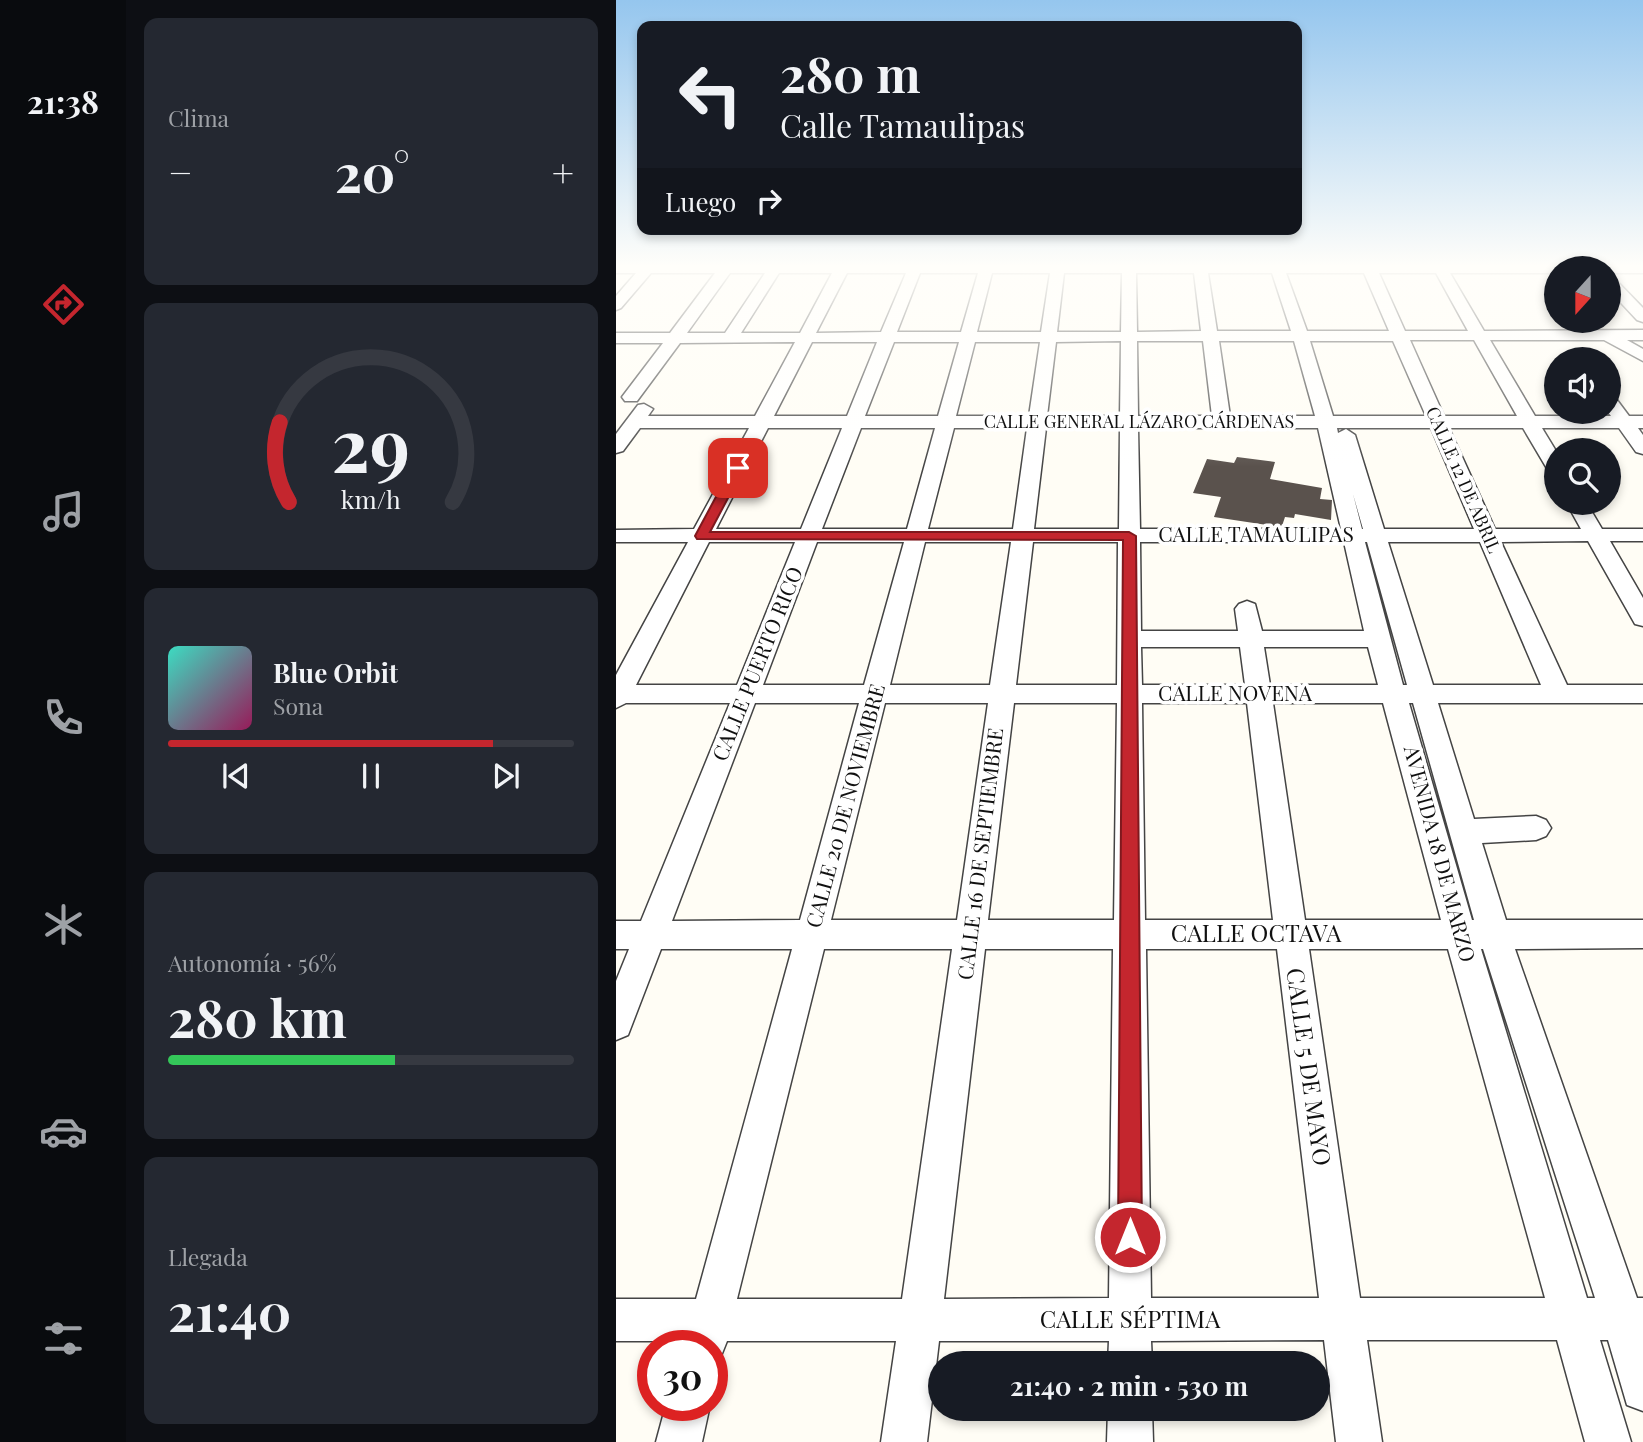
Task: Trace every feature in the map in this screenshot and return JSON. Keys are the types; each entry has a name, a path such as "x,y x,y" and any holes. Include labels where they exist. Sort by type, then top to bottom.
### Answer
{"street":[{"path":"616,447 634,422 631,399 681,332"},
{"path":"730,338 734,332"},
{"path":"617,696 809,332"},
{"name":"CALLE PUERTO RICO","path":"616,1023 889,332"},
{"name":"CALLE 20 DE NOVIEMBRE","path":"708,1330 970,332"},
{"name":"CALLE 16 DE SEPTIEMBRE","path":"904,1442 1049,332"},
{"path":"1129,332 1130,1351"},
{"path":"1209,332 1222,422"},
{"name":"AVENIDA 18 DE MARZO","path":"1306,332 1334,422 1408,695 1460,933 1608,1442"},
{"name":"CALLE 12 DE ABRIL","path":"1397,332 1558,694"},
{"path":"1477,332 1544,448"},
{"path":"616,338 1561,336 1577,333"},
{"path":"1616,333 1643,356"},
{"path":"1561,336 1569,347"},
{"name":"CALLE GENERAL LÁZARO CÁRDENAS","path":"634,422 1634,422"},
{"path":"1634,422 1643,448"},
{"path":"1583,515 1643,618"},
{"name":"AVENIDA 18 DE MARZO","path":"1364,535 1378,639 1408,695 1463,832 1494,934 1633,1319 1643,1389"},
{"name":"CALLE TAMAULIPAS","path":"616,537 1643,535"},
{"path":"1130,639 1249,625 1378,639"},
{"name":"CALLE 5 DE MAYO","path":"1249,625 1359,1442"},
{"name":"CALLE NOVENA","path":"617,696 1643,694"},
{"path":"1463,832 1536,828"},
{"name":"CALLE OCTAVA","path":"616,935 1643,934"},
{"name":"CALLE SÉPTIMA","path":"728,1332 920,1319 1633,1319"},
{"name":"CALLE SÉPTIMA","path":"616,1320 686,1330"},
{"path":"679,1442 684,1421"},
{"path":"1130,1421 1130,1442"}],"building":[{"path":"1237,457 1275,462 1270,479 1322,488 1320,499 1332,500 1331,520 1295,514 1294,518 1285,517 1282,526 1274,526 1214,517 1221,497 1193,493 1207,459 1234,463"}],"route":[{"path":"738,468 702,536 1129,536 1130,1237"}]}
